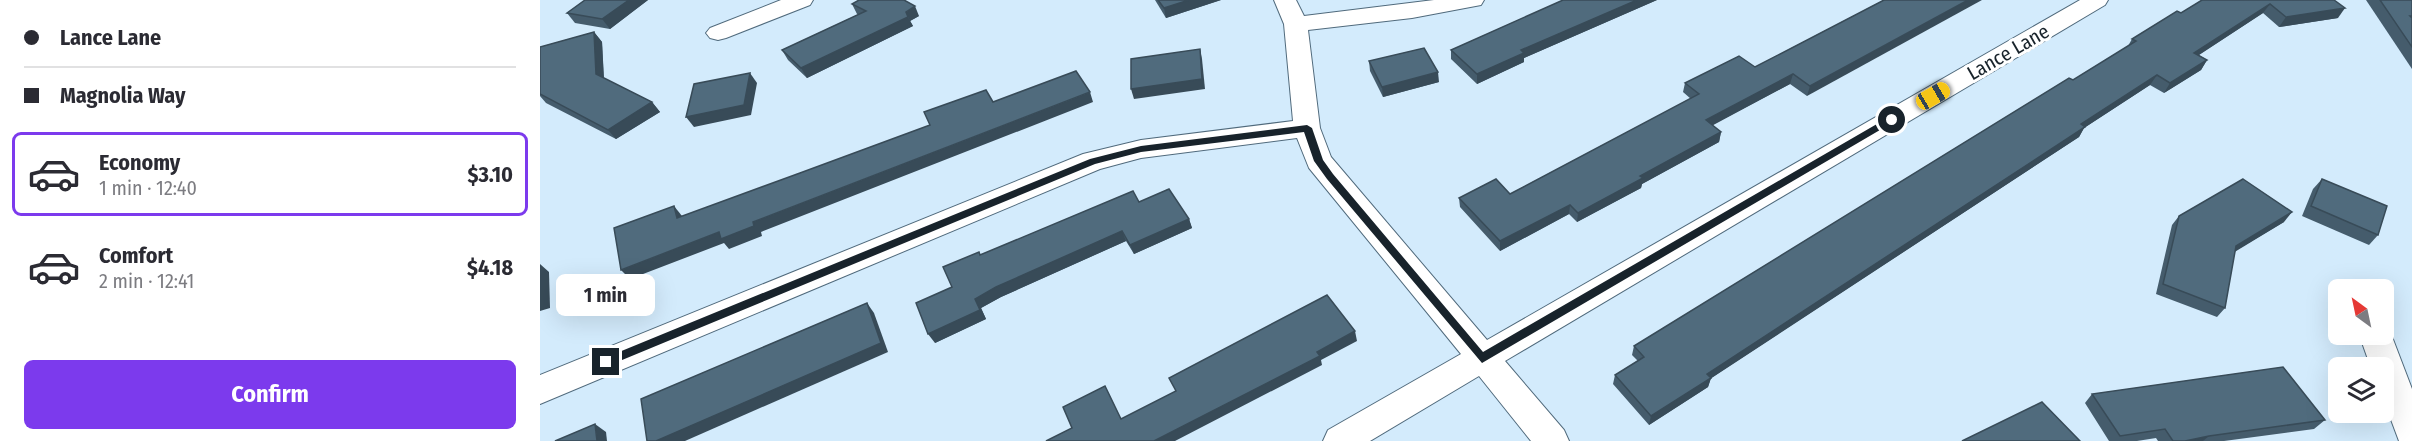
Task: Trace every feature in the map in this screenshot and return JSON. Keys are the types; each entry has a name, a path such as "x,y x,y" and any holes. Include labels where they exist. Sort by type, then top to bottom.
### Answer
{"street":[{"path":"718,33 802,0"},
{"path":"1473,0 1412,11 1290,12 1307,128 1319,161 1330,177 1552,441"},
{"name":"Lance Lane","path":"1340,441 2097,0"},
{"path":"540,390 1093,161 1141,149 1307,128"},
{"path":"2380,345 2412,433"}],"building":[{"path":"585,0 629,0 602,19 567,13"},
{"path":"859,0 904,0 915,6 906,12 908,17 801,68 782,50 866,11 852,4"},
{"path":"1158,0 1189,0 1164,8"},
{"path":"1563,0 1637,0 1521,50 1524,53 1477,74 1451,50"},
{"path":"1884,0 1968,0 1810,86 1793,74 1706,120 1721,132 1578,213 1570,205 1500,241 1459,198 1496,179 1510,194 1699,94 1685,83 1739,56 1755,67"},
{"path":"2202,0 2334,0 2345,8 2286,17 2270,4 2194,53 2207,60 2170,83 2157,75 2081,124 2085,127 1707,374 1711,378 1651,416 1615,375 1644,357 1634,346 2069,78 2073,80 2136,41 2132,39 2177,11 2181,13"},
{"path":"2380,0 2412,0 2412,16 2410,16 2412,18 2412,47"},
{"path":"594,32 596,74 652,102 608,130 540,94 540,47"},
{"path":"1424,48 1438,72 1382,87 1369,61"},
{"path":"1200,49 1202,79 1131,89 1131,59"},
{"path":"1076,71 1090,92 753,222 754,226 721,239 719,232 621,270 614,228 674,206 677,218 930,125 924,112 986,90 993,102"},
{"path":"750,73 744,105 686,117 694,84"},
{"path":"2243,179 2292,212 2236,246 2225,308 2163,284 2179,216"},
{"path":"2322,179 2387,206 2378,235 2311,206"},
{"path":"1169,189 1189,219 1130,245 1122,231 996,287 975,299 980,310 928,334 916,303 952,287 943,267 979,252 980,255 1133,191 1139,202"},
{"path":"1327,295 1355,331 1317,352 1320,356 1154,441 1046,441 1072,428 1063,407 1105,386 1121,419 1176,391 1169,378"},
{"path":"867,303 881,343 656,441 647,441 641,399"},
{"path":"2283,367 2325,420 2185,441 2173,441 2165,429 2120,436 2092,394"},
{"path":"2042,402 2080,441 1962,441"},
{"path":"595,424 597,441 555,441"}],"route":[{"path":"606,362 1093,161 1141,149 1307,128 1319,161 1330,177 1482,358 1892,120"}]}
